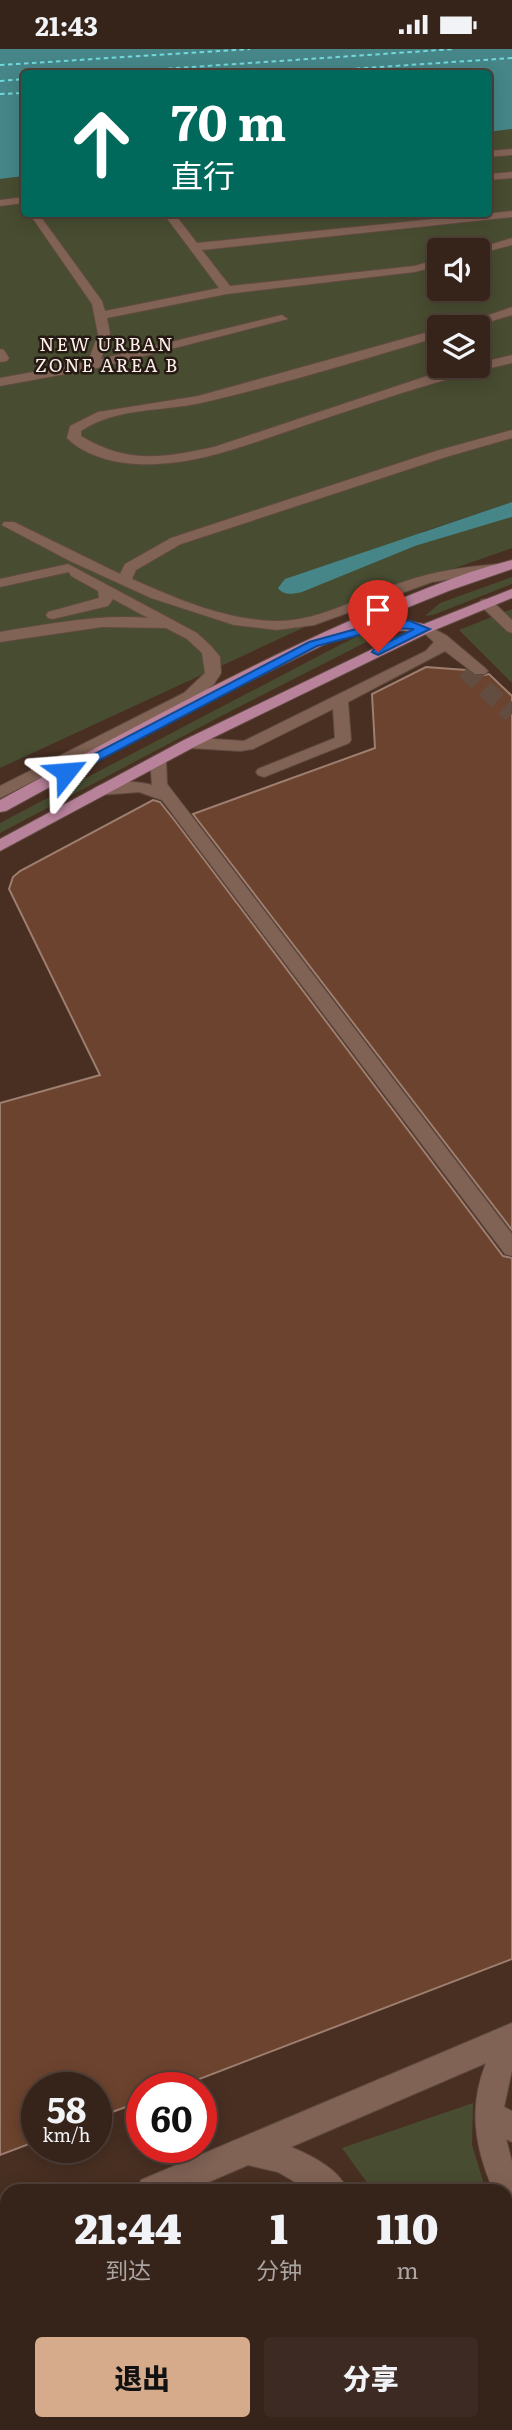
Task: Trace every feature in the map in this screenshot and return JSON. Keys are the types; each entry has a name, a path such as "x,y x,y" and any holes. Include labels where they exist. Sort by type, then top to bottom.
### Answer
{"main road":[{"path":"0,807 313,644 382,611 505,566"},
{"path":"0,846 190,743 425,629 512,593"},
{"path":"313,644 385,625 410,625 425,629"}],"street":[{"path":"492,154 512,152"},
{"path":"492,177 512,175"},
{"path":"0,203 21,200"},
{"path":"492,215 512,213"},
{"path":"34,217 89,291 102,314 104,334 93,365"},
{"path":"171,217 227,290"},
{"path":"194,247 475,217"},
{"path":"490,247 512,241"},
{"path":"102,314 227,290 427,266"},
{"path":"490,318 512,311"},
{"path":"0,382 93,365 282,319"},
{"path":"427,337 275,381 194,401 118,412 85,420 75,429 74,438 89,448 121,460 150,462 179,459 217,450 434,378"},
{"path":"0,353 4,358 0,358"},
{"path":"490,364 512,359"},
{"path":"124,580 130,567 176,541 441,454 512,434"},
{"path":"4,522 124,580 242,624 281,627 308,622 425,579 505,566"},
{"path":"0,793 190,696 208,681 213,673 212,657 192,636 68,568 4,522"},
{"path":"0,583 68,568"},
{"path":"96,605 106,598 105,588"},
{"path":"0,627 120,597 158,594"},
{"path":"486,603 512,628"},
{"path":"0,637 82,624 140,622 173,626"},
{"path":"425,629 442,639 472,671 450,658 426,657"},
{"path":"190,743 211,742 247,746 426,657 440,648 442,639"},
{"path":"237,747 271,778 343,740 340,699"},
{"path":"158,760 159,784 512,1249"},
{"path":"100,790 140,787 168,796"},
{"path":"507,2184 495,2160 504,2120 495,2070 512,2039"},
{"path":"168,2184 512,2039"},
{"path":"248,2150 276,2155 298,2165 324,2184"}],"green space":[{"path":"512,129 512,502 422,532 415,546 512,517 512,548 359,602 0,768 0,179 21,176 21,217 492,217 492,132"},
{"path":"512,577 512,584 425,616 440,603"},
{"path":"512,609 512,683 459,630"},
{"path":"360,635 378,635 0,833 0,823 332,649"},
{"path":"473,2103 472,2145 484,2184 368,2184 342,2148"}],"water":[{"path":"0,49 512,49 512,129 492,132 492,70 21,70 21,176 0,179"},
{"path":"512,502 512,517 415,546 302,592 286,593 278,588 285,579"}],"building":[{"path":"426,667 466,670 475,677 489,674 512,696 512,1230 193,814 375,748 372,694"},
{"path":"153,800 160,802 503,1256 512,1258 512,1959 217,2072 126,2072 126,2107 112,2112 112,2072 21,2072 21,2147 0,2155 0,1103 100,1075 9,889 13,877"}],"ferry route":[{"path":"0,65 250,49"},
{"path":"148,70 455,49"},
{"path":"336,70 512,58"},
{"path":"0,81 21,79"},
{"path":"0,94 21,93"}],"tunnel":[{"path":"465,670 512,714"}],"district":[{"name":"NEW URBAN ZONE AREA B","path":"107,356"}],"route":[{"path":"66,772 313,644 368,627 398,624 425,629 378,652"}]}
